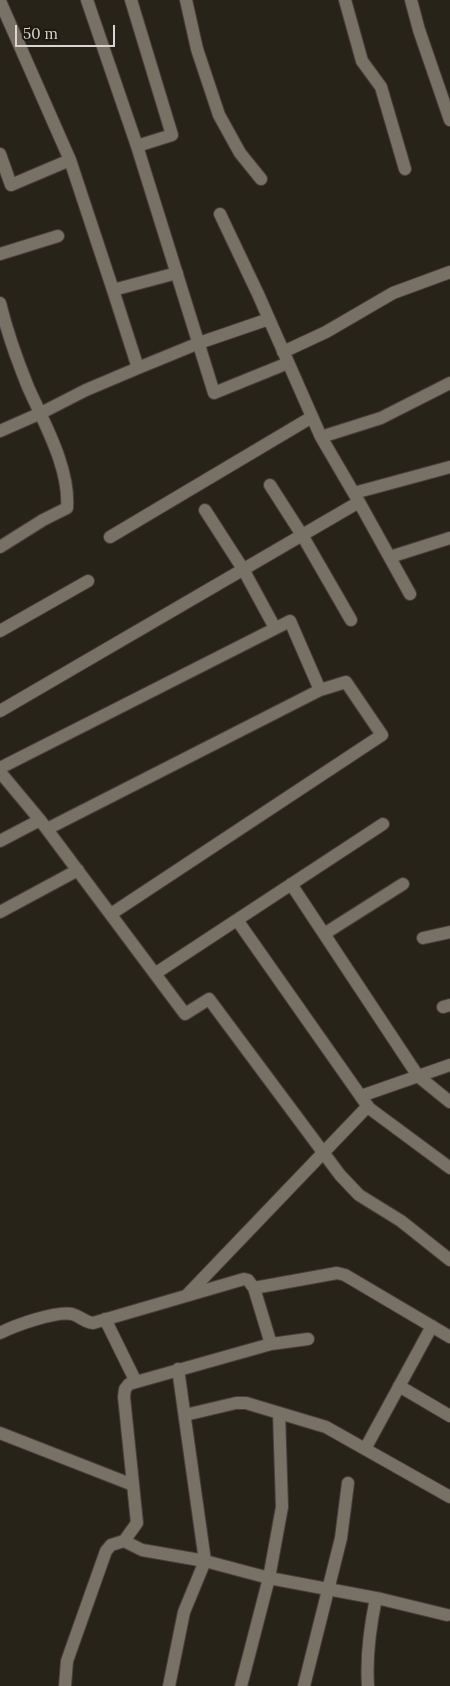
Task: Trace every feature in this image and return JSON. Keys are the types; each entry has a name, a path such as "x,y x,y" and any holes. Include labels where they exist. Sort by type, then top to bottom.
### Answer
{"street":[{"path":"88,0 137,146 214,393 286,358 393,293 450,272"},
{"path":"132,0 172,135 137,146"},
{"path":"186,0 197,49 219,115 240,153 261,180"},
{"path":"345,0 362,61 381,87 405,169"},
{"path":"411,0 418,30 445,84 450,120"},
{"path":"0,1 70,160 138,368"},
{"path":"0,154 11,185 70,160"},
{"path":"220,214 269,319 321,438 357,497 410,594"},
{"path":"0,254 58,236"},
{"path":"112,290 177,273"},
{"path":"0,305 8,334 28,388 41,413 62,470 68,497 67,508 0,546"},
{"path":"0,431 86,390 138,368 199,343 269,319"},
{"path":"321,438 381,418 450,383"},
{"path":"110,537 312,417"},
{"path":"0,711 302,535 357,497 450,467"},
{"path":"270,485 302,535 351,620"},
{"path":"205,510 243,569 275,628"},
{"path":"390,557 450,538"},
{"path":"0,631 88,581"},
{"path":"0,768 290,621 320,690"},
{"path":"0,841 44,824 320,690 346,682 382,735 111,914"},
{"path":"0,772 44,824 185,1014 209,999 340,1175 359,1195 401,1221 450,1260"},
{"path":"156,973 383,824"},
{"path":"0,912 78,870"},
{"path":"291,884 418,1076 450,1102"},
{"path":"324,934 403,884"},
{"path":"237,920 364,1101 450,1168"},
{"path":"424,938 450,932"},
{"path":"187,1295 323,1151 364,1101 418,1076 450,1065"},
{"path":"254,1288 337,1273 345,1275 450,1337"},
{"path":"0,1333 30,1321 65,1314 74,1315 86,1322 93,1323 244,1279 248,1280 254,1288 271,1344"},
{"path":"105,1319 136,1382"},
{"path":"365,1449 432,1326"},
{"path":"65,1686 67,1661 106,1551 111,1545 124,1541 137,1522 124,1397 125,1389 129,1384 178,1369 271,1344 308,1339"},
{"path":"169,1686 184,1612 205,1561 178,1369"},
{"path":"399,1386 450,1416"},
{"path":"185,1415 236,1403 246,1403 326,1427 450,1497"},
{"path":"241,1686 269,1578 282,1507 279,1413"},
{"path":"0,1433 133,1486"},
{"path":"304,1686 342,1538 348,1483"},
{"path":"124,1541 142,1550 205,1561 269,1578 376,1598 446,1615"},
{"path":"368,1686 367,1667 376,1598"}]}
